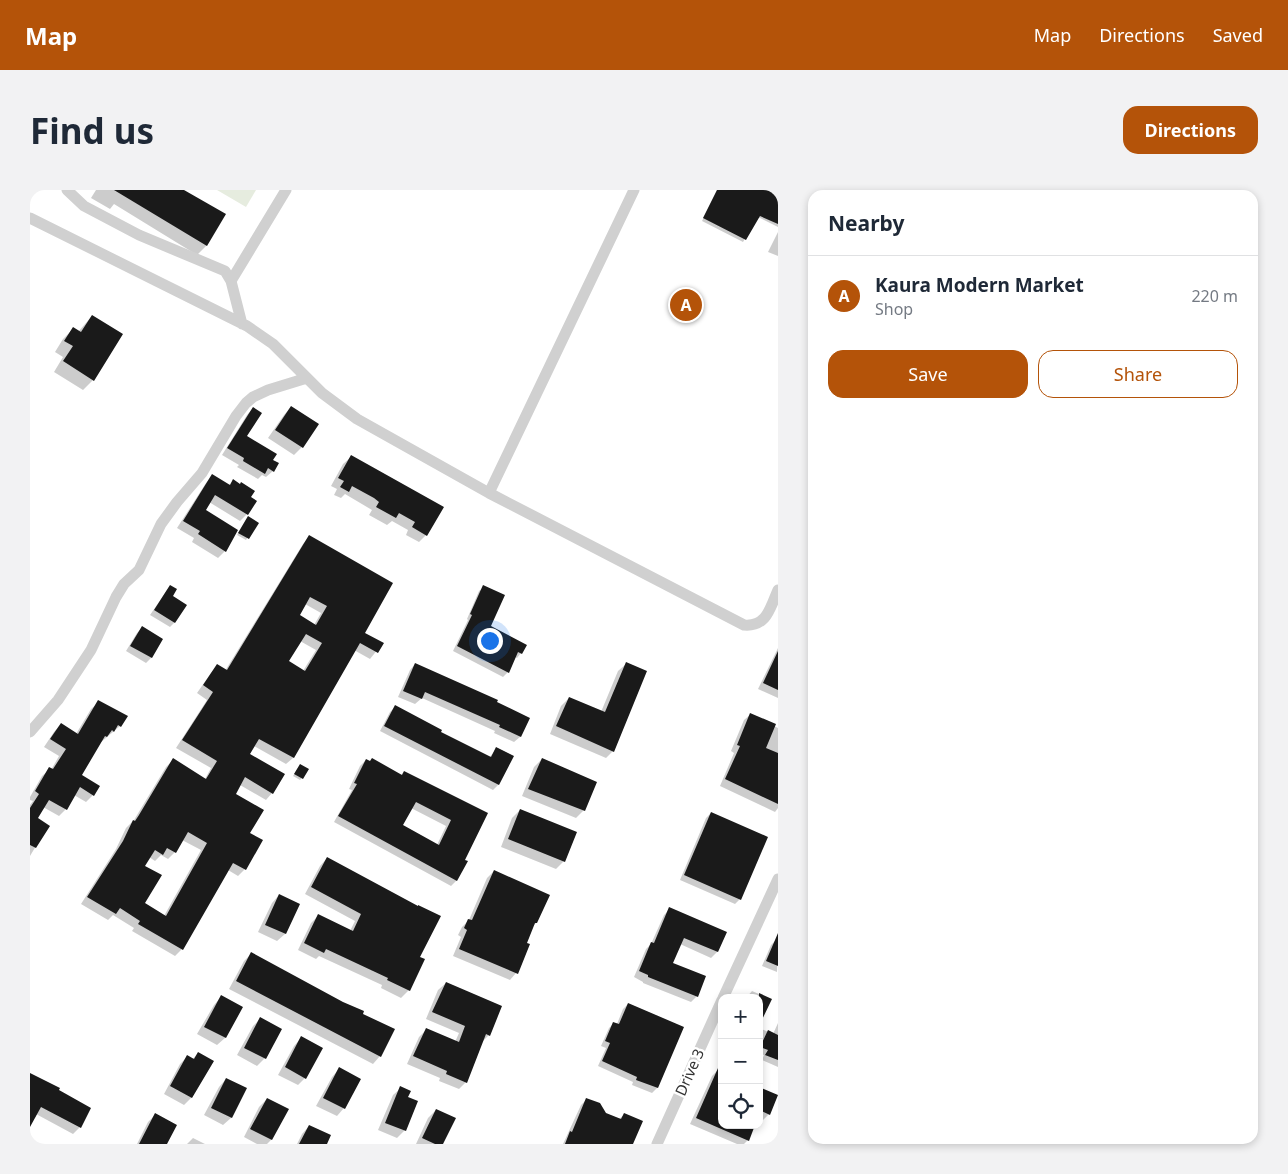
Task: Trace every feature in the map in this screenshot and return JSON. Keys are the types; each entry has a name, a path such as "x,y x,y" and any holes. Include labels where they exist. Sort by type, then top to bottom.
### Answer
{"street":[{"path":"67,190 84,206 139,235 225,271 231,281 242,324"},
{"path":"231,281 286,190"},
{"path":"489,494 634,190"},
{"path":"30,218 242,324 273,344 322,393 357,419 489,494 744,625 763,621 778,590"},
{"path":"30,732 58,700 87,657 116,597 124,584 139,570 161,524 202,473 241,409 253,397 268,390 307,378"},
{"name":"Drive 3","path":"724,994 778,879"},
{"name":"Drive 3","path":"657,1144 718,1008"}],"shaded area":[{"path":"217,190 256,190 246,207"}],"building":[{"path":"114,190 184,190 226,214 207,246"},
{"path":"717,190 778,190 778,224 760,216 746,240 703,218"},
{"path":"92,315 123,334 94,381 63,361 73,346 64,341 73,327 81,332"},
{"path":"291,406 319,424 303,448 275,430"},
{"path":"253,407 262,413 247,436 277,454 273,460 279,463 274,472 268,468 265,474 243,461 244,458 227,448"},
{"path":"351,455 444,507 427,536 412,527 415,522 399,513 396,518 376,507 379,502 374,498 352,486 349,492 340,487 344,481 338,478"},
{"path":"212,474 230,485 233,479 240,484 241,482 255,491 251,497 257,501 248,515 215,495 206,510 238,530 226,552 198,534 200,531 183,521"},
{"path":"248,516 259,523 249,539 238,533"},
{"path":"309,535 393,583 365,633 384,643 378,653 360,643 294,758 259,739 250,754 285,774 273,794 245,777 236,794 264,810 250,833 263,840 246,870 233,863 183,950 138,924 140,921 120,908 116,914 87,897 173,758 206,779 217,761 182,740 213,692 203,685 217,664 227,670","holes":["310,597 327,606 316,625 300,615","306,634 322,643 305,671 289,661","188,832 207,843 166,916 145,903 162,875 145,866 155,850 163,855 167,848 176,853"]},
{"path":"170,585 177,589 173,596 187,605 175,623 154,610"},
{"path":"483,585 505,595 491,626 527,645 522,654 518,652 509,673 457,646 472,615 470,614"},
{"path":"142,626 163,639 152,658 130,646"},
{"path":"778,651 778,690 763,683"},
{"path":"626,662 647,671 614,752 556,726 569,697 605,712"},
{"path":"415,663 498,700 497,702 530,718 521,737 499,727 500,725 425,692 422,699 403,691"},
{"path":"98,700 128,716 121,727 118,725 114,732 112,730 107,737 105,736 82,775 100,786 94,796 80,787 67,810 49,800 38,818 50,826 36,848 30,845 30,808 39,794 35,791 49,767 53,769 66,749 50,739 61,723 78,734"},
{"path":"395,705 442,730 441,732 491,757 496,747 514,756 499,785 384,726"},
{"path":"750,713 776,724 766,748 778,753 778,804 725,779 740,746 737,745"},
{"path":"372,758 402,775 404,771 488,813 465,860 468,861 457,881 338,816 357,784 354,783 366,759 370,761","holes":["416,802 451,820 439,845 403,825"]},
{"path":"542,758 597,782 585,811 528,789"},
{"path":"300,764 309,769 303,779 294,774"},
{"path":"520,809 577,832 565,862 508,839"},
{"path":"711,812 768,837 741,900 684,875"},
{"path":"327,857 418,906 441,916 420,957 425,959 410,991 387,980 388,978 326,949 324,953 304,943 318,914 353,931 361,914 311,887"},
{"path":"494,870 550,895 537,923 535,923 527,943 530,944 518,974 459,949 467,930 464,928 468,919 472,920"},
{"path":"279,894 300,904 286,934 265,925"},
{"path":"669,907 727,932 718,952 684,938 673,963 706,976 698,997 648,977 648,975 639,971 651,942 654,943"},
{"path":"778,933 778,966 766,961"},
{"path":"251,952 343,1002 364,1011 363,1014 395,1029 381,1057 236,981"},
{"path":"446,982 502,1006 490,1036 486,1034 467,1083 446,1074 447,1071 413,1056 426,1028 459,1042 465,1026 432,1012"},
{"path":"221,995 243,1007 226,1038 204,1027"},
{"path":"763,995 772,999 763,1018"},
{"path":"628,1003 684,1027 658,1088 636,1080 637,1077 602,1061 610,1043 605,1041 613,1022 619,1024"},
{"path":"260,1017 282,1029 266,1059 244,1048"},
{"path":"768,1030 778,1035 778,1060 765,1055 768,1050 763,1048 763,1041"},
{"path":"301,1036 323,1048 306,1079 285,1067"},
{"path":"198,1052 214,1061 192,1098 170,1086 187,1055 194,1059"},
{"path":"339,1067 361,1079 345,1109 323,1098"},
{"path":"718,1068 718,1128 696,1118"},
{"path":"30,1073 60,1088 59,1090 91,1108 81,1128 41,1107 30,1127"},
{"path":"226,1078 247,1088 232,1118 211,1108"},
{"path":"400,1086 411,1091 408,1097 418,1101 406,1131 385,1123"},
{"path":"763,1089 778,1095 770,1115 763,1112"},
{"path":"267,1098 289,1109 272,1140 250,1129"},
{"path":"586,1098 600,1103 606,1113 621,1119 624,1113 643,1121 633,1144 565,1144"},
{"path":"436,1109 456,1118 443,1144 435,1144 422,1138"},
{"path":"155,1113 177,1125 167,1144 139,1144"},
{"path":"309,1125 331,1135 327,1144 299,1144"},
{"path":"721,1129 754,1129 749,1141"}],"place":[{"name":"Kaura Modern Market","path":"686,305"}]}
